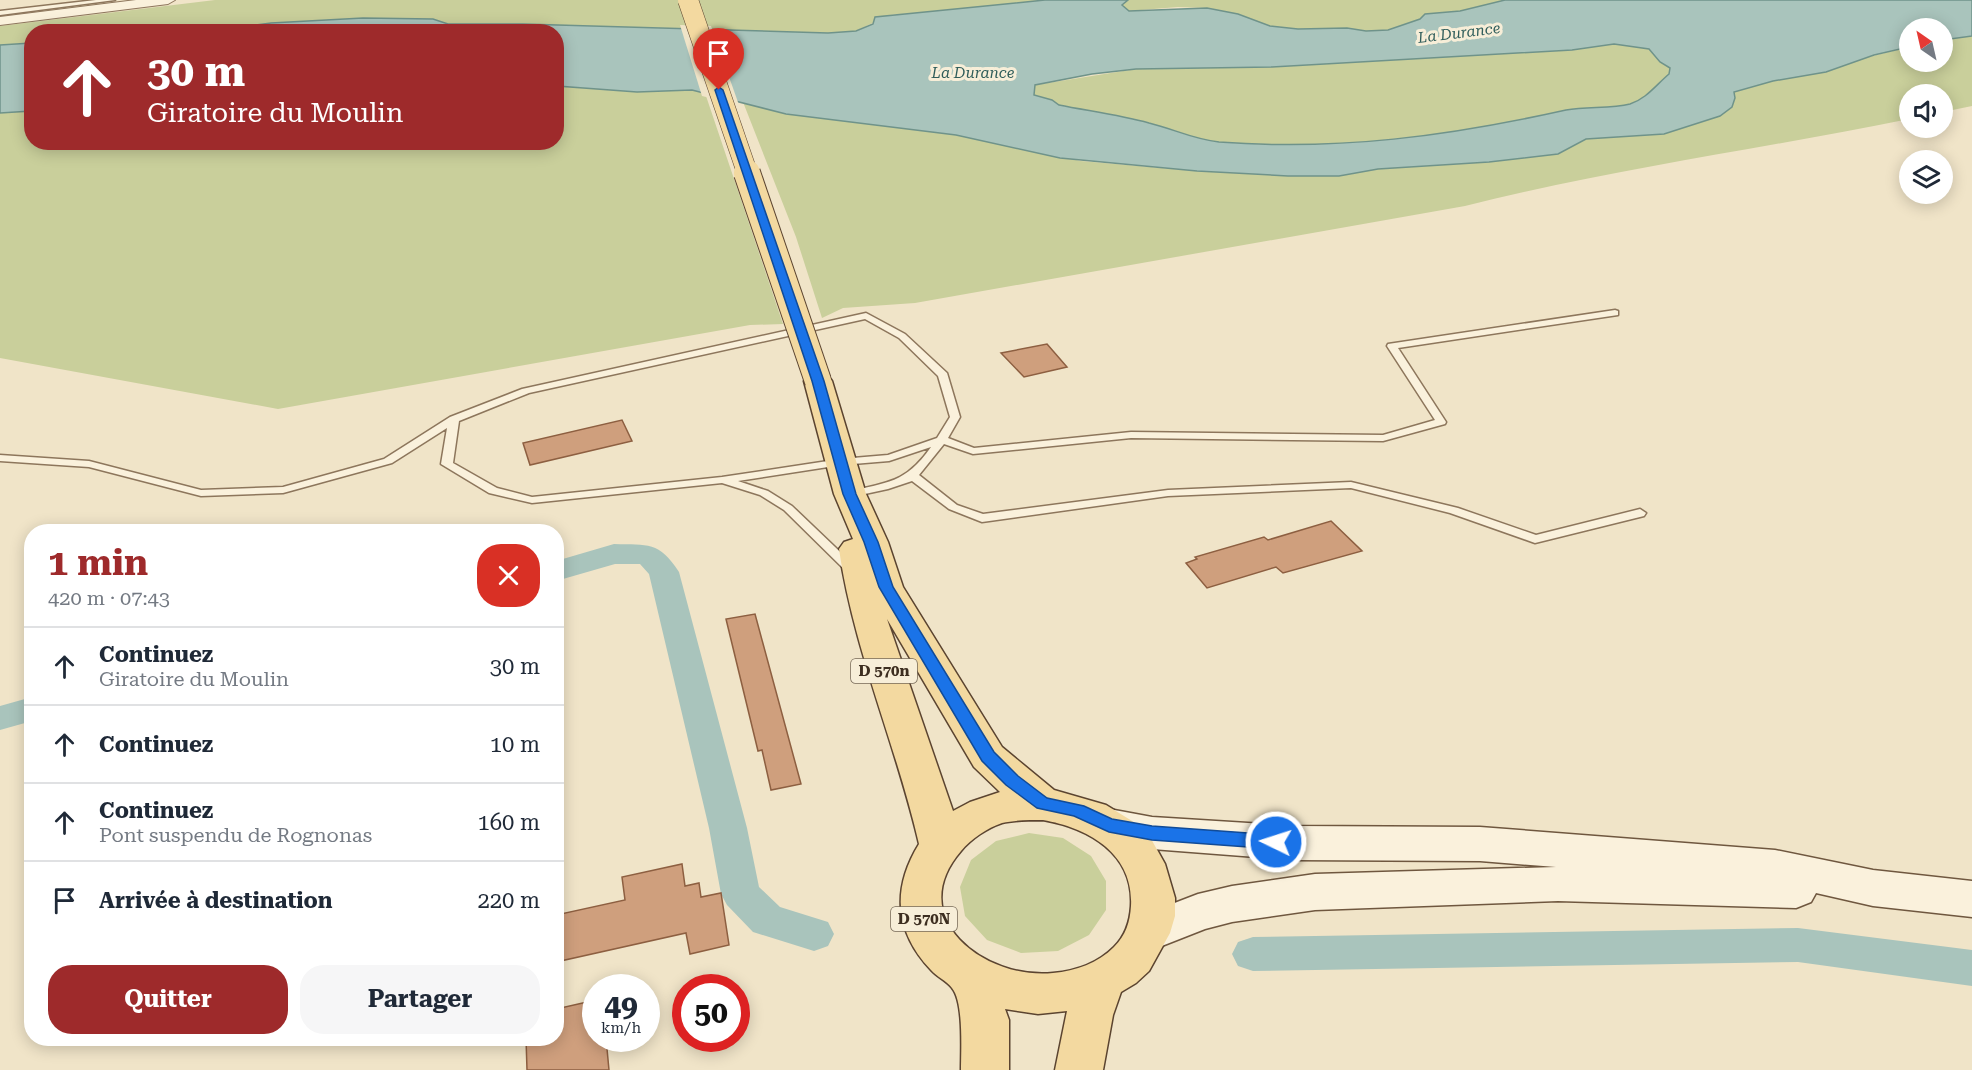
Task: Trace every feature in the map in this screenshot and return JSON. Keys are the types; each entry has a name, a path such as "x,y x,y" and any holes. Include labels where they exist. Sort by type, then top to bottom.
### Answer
{"main road":[{"name":"D 570n","path":"688,0 818,381 845,478 871,542 886,587 988,757 1012,780 1043,804"},
{"name":"D 570n","path":"845,478 859,576 882,663 933,813 940,844"},
{"name":"D 570N","path":"1043,804 1078,811 1109,825 1134,846 1149,873 1155,903 1149,932 1138,951 1123,967 1103,981 1060,993 1015,993 973,978 945,957 926,929 920,899 921,890 924,870 940,844 960,826 985,813 1013,805 1043,804"},
{"path":"1109,825 1152,833 1295,843 1480,844 1763,866 1873,888 1972,899"},
{"path":"1149,932 1198,912 1232,903 1315,892 1558,884 1797,890 1873,888"},
{"path":"973,978 984,1020 985,1070"},
{"path":"1079,1070 1089,1015 1103,981"}],"street":[{"path":"0,17 98,9 168,0"}],"lane":[{"path":"0,17 112,0"},
{"path":"845,478 888,458 942,440 973,451 1131,435 1383,438 1441,422 1392,346 1616,314"},
{"path":"0,458 89,464 201,493 283,490 388,461 453,419 526,391 866,316 902,336 943,375 955,417 942,440 913,476 881,488 845,478 722,480 532,500 493,491 447,464 453,419"},
{"path":"913,476 953,507 982,518 1168,493 1351,485 1454,510 1535,538 1640,513"},
{"path":"722,480 764,493 788,508 859,576"}],"green space":[{"path":"215,0 1044,0 960,10 889,15 856,31 828,33 564,24 448,24 433,19 370,19 305,24 24,24 24,43 0,45 0,26"},
{"path":"1128,0 1505,0 1460,11 1425,14 1420,19 1388,30 1366,31 1347,28 1298,29 1270,26 1238,14 1207,8 1178,7 1129,11 1121,6"},
{"path":"1972,36 1972,106 1953,110 1953,84 1899,84 1899,121 1631,170 1465,206 915,303 843,308 822,318 796,237 743,102 786,114 956,135 1081,161 1197,171 1339,176 1378,169 1489,162 1558,154 1586,139 1664,134 1720,116 1734,92 1750,86 1899,49 1899,72 1953,72 1953,39"},
{"path":"1614,44 1649,49 1660,62 1670,68 1669,74 1646,95 1630,104 1574,109 1436,134 1351,143 1264,144 1210,141 1138,120 1059,105 1052,100 1034,95 1035,85 1136,69 1272,67 1572,50"},
{"path":"564,87 637,92 692,90 705,93 783,324 750,325 278,409 0,358 0,113 24,111 24,150 564,150"},
{"path":"1029,833 1063,838 1091,856 1106,881 1106,910 1089,935 1058,951 1021,953 987,940 965,916 960,887 971,860 996,841"}],"water":[{"name":"La Durance","path":"1045,0 1128,0 1122,5 1129,11 1207,8 1238,14 1270,26 1298,29 1347,28 1366,31 1388,30 1420,19 1425,14 1460,11 1505,0 1972,0 1972,36 1953,39 1953,18 1899,18 1899,49 1874,55 1826,72 1773,81 1734,92 1732,107 1720,116 1664,134 1586,139 1558,154 1489,162 1378,169 1339,176 1197,171 1060,158 956,135 786,114 692,90 637,92 564,87 564,25 828,33 856,31 873,24 875,17","holes":["1614,44 1649,49 1660,62 1670,68 1669,74 1646,95 1630,104 1566,110 1436,134 1351,143 1307,144 1209,141 1138,120 1059,105 1052,100 1034,95 1035,85 1092,74 1136,69 1272,67 1572,50"]},
{"name":"La Durance","path":"363,18 433,19 448,24 263,24"},
{"path":"24,43 24,111 0,113 0,45"}],"pier":[{"path":"680,25 711,26 739,105 702,96"}],"building":[{"path":"1047,344 1067,367 1024,377 1001,353"},
{"path":"622,420 632,441 530,465 523,443"},
{"path":"1331,521 1362,551 1283,573 1276,567 1207,588 1186,563 1197,559 1195,557 1264,537 1268,540"},
{"path":"755,614 801,784 771,790 762,750 758,751 726,619"},
{"path":"682,864 685,886 699,883 701,897 721,893 729,945 690,954 686,933 564,960 564,913 625,900 622,877"},
{"path":"582,1003 582,1052 607,1052 609,1070 527,1070 526,1046 564,1046 564,1007"}],"waterway":[{"path":"564,569 614,554 649,555 664,572 728,828 741,894 767,920 814,934"},
{"path":"0,718 24,711"},
{"path":"1253,954 1798,945 1972,968"}],"route":[{"path":"719,90 818,381 850,494 871,542 886,587 988,757 1012,780 1043,804 1078,811 1109,825 1152,833 1276,842"}]}
